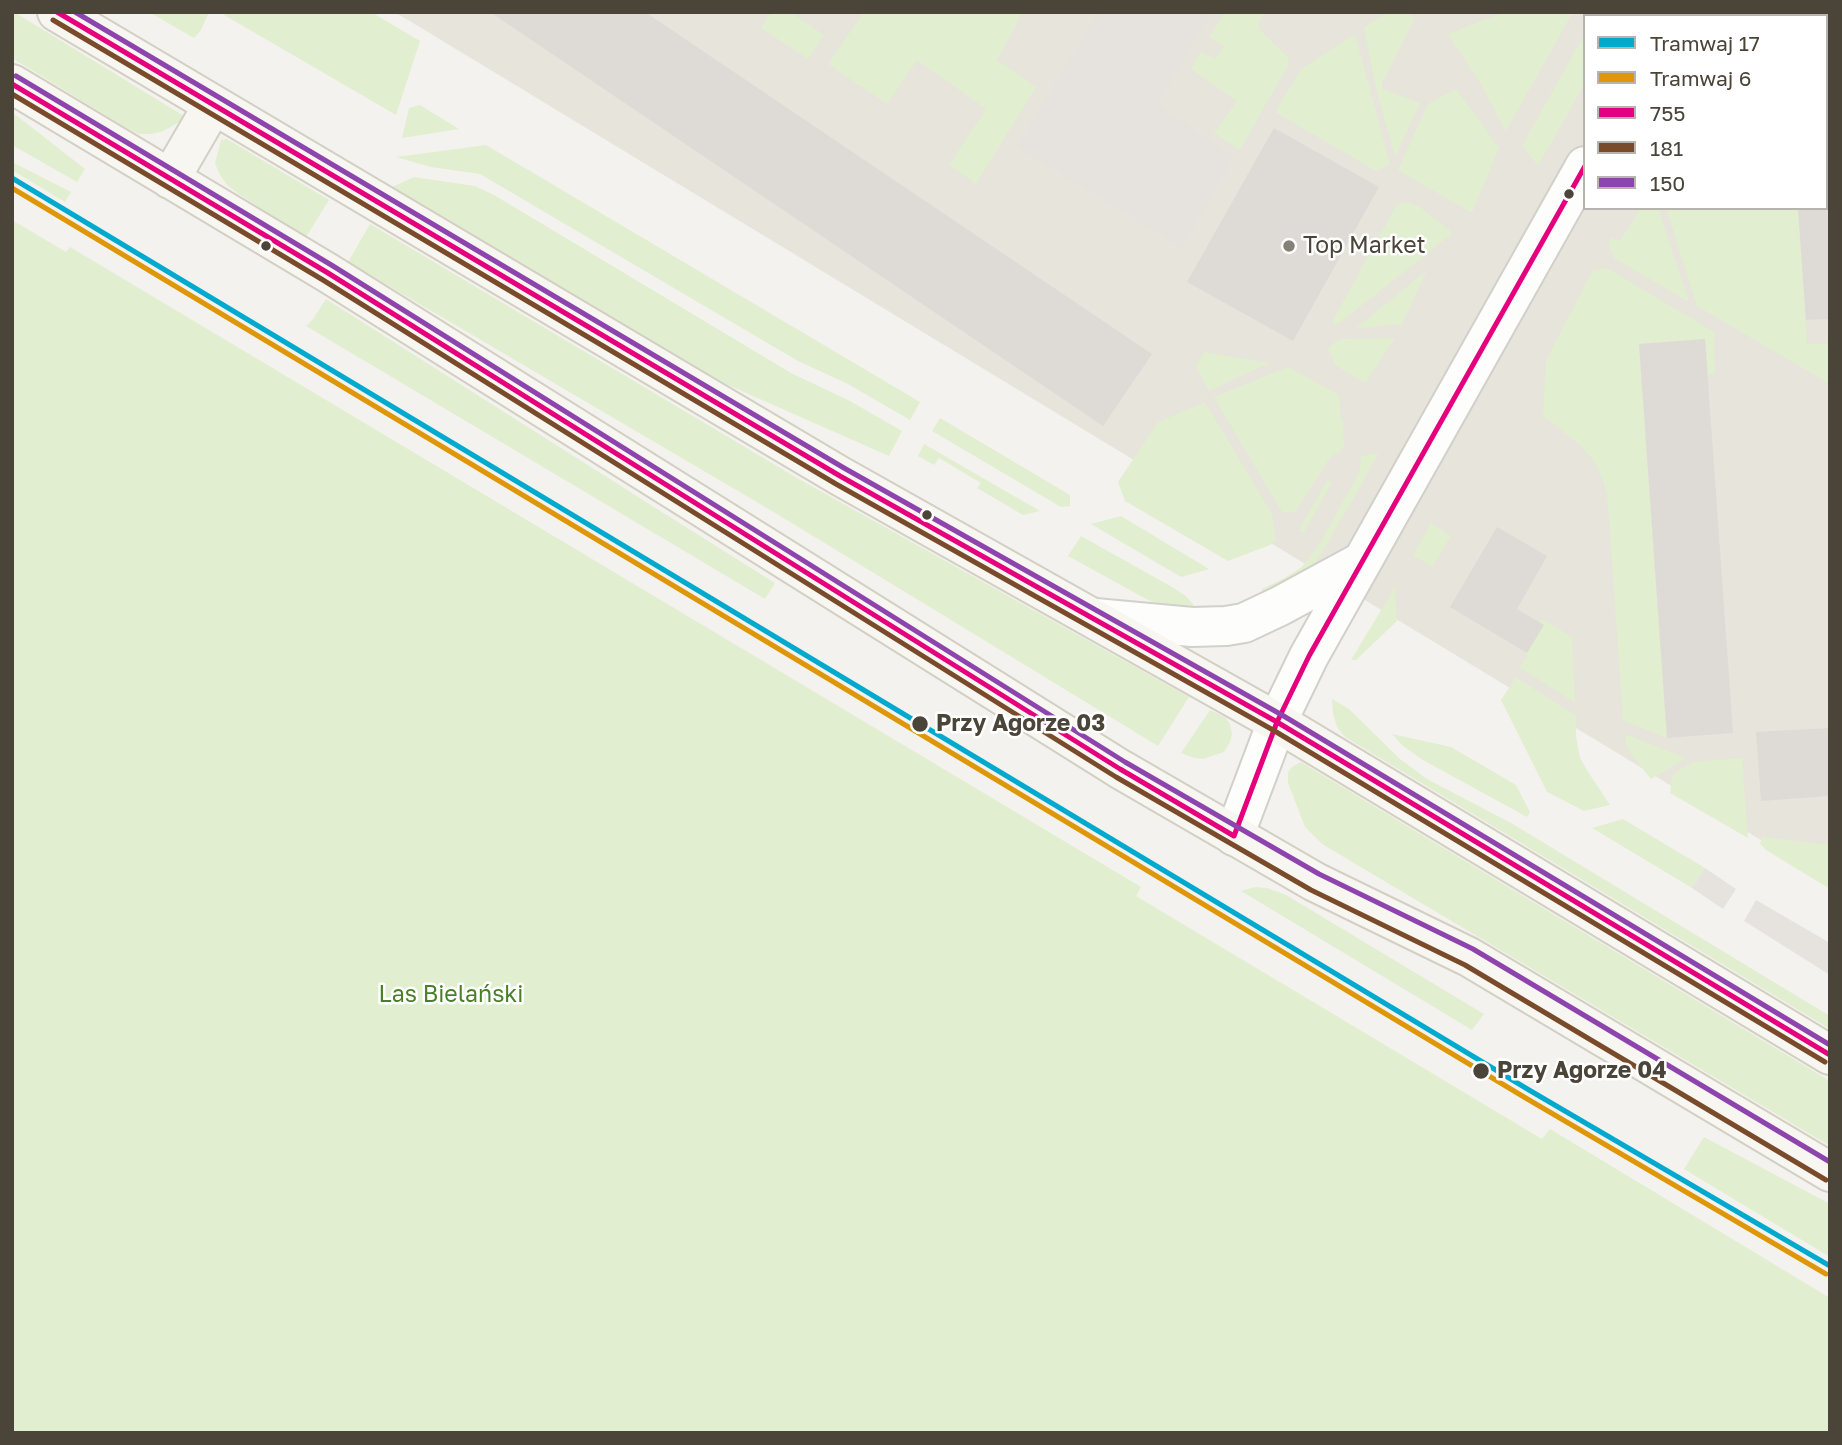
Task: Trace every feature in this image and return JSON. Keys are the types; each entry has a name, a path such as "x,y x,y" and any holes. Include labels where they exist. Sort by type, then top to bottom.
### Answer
{"main road":[{"path":"57,12 840,476 1277,722 1830,1055"},
{"path":"12,85 340,280 1120,769 1315,882 1469,957 1830,1172"},
{"path":"170,178 213,105"}],"street":[{"path":"1234,836 1277,722 1300,673 1583,170"},
{"path":"1095,618 1192,627 1244,623 1361,562"}],"shaded area":[{"path":"394,12 1830,12 1830,882"},
{"path":"1099,12 1211,12 1157,104 1234,157 1182,248 1017,147"},
{"path":"1705,868 1736,889 1723,909 1692,888"},
{"path":"1756,900 1830,943 1830,975 1744,921"}],"green space":[{"path":"12,12 184,116 178,123 161,132 139,134 128,129 12,58"},
{"path":"149,12 209,12 194,38"},
{"path":"219,12 371,12 420,41 396,115"},
{"path":"772,12 790,12 824,35 808,59 761,28"},
{"path":"864,12 1023,12 997,60 1036,87 976,184 949,165 986,109 917,60 887,104 828,64"},
{"path":"1225,12 1266,12 1260,20 1259,29 1288,57 1289,63 1240,150 1214,133 1237,101 1191,69 1201,52 1215,59 1224,47 1209,37"},
{"path":"1388,12 1408,12 1414,20 1382,83 1383,89 1420,103 1395,157 1375,84 1364,27"},
{"path":"1505,12 1573,12 1506,131 1479,81 1448,34"},
{"path":"1830,12 1830,29 1828,14 1739,14"},
{"path":"1355,34 1390,164 1376,171 1275,112 1301,69"},
{"path":"1583,37 1583,87 1538,166 1522,146"},
{"path":"1456,89 1499,148 1472,213 1398,170 1428,104"},
{"path":"420,105 459,129 402,138 409,108"},
{"path":"12,112 85,169 77,182 12,145"},
{"path":"227,139 329,200 306,237 226,184 215,163 221,140"},
{"path":"486,145 920,402 910,420 848,384 798,361 480,174 431,167 396,157"},
{"path":"12,162 71,192 65,202 12,170"},
{"path":"414,177 475,186 494,195 791,373 850,401 902,431 889,456 728,385 392,187"},
{"path":"1407,202 1420,207 1453,233 1337,325 1332,322 1397,204"},
{"path":"1640,210 1659,210 1689,302 1614,258 1608,244 1611,238 1620,241"},
{"path":"1667,210 1798,210 1807,344 1830,343 1830,384 1697,306"},
{"name":"Las Bielański","path":"12,220 66,252 70,247 1141,887 1136,896 1542,1139 1550,1129 1830,1298 1830,1433 12,1433"},
{"path":"370,224 797,478 1189,697 1158,746 772,511 348,262"},
{"path":"1607,268 1714,332 1715,373 1708,375 1705,339 1639,345 1667,738 1623,720 1607,495 1594,461 1580,445 1543,416 1546,360 1593,270"},
{"path":"1427,270 1402,324 1355,329"},
{"path":"326,299 775,583 765,599 306,326"},
{"path":"1395,338 1365,383 1335,365 1328,348 1339,339"},
{"path":"1204,352 1269,363 1209,391 1196,367"},
{"path":"1288,367 1339,395 1343,422 1344,448 1330,458 1295,512 1282,512 1214,397"},
{"path":"1205,402 1272,514 1276,541 1228,561 1125,501 1118,482 1158,422"},
{"path":"940,418 1070,495 1070,506 1061,507 932,431"},
{"path":"924,444 1040,511 1023,515 977,488 981,483 939,458 934,465 918,456"},
{"path":"1379,453 1311,569 1295,582 1257,596 1262,589 1302,567 1322,540 1360,471 1361,456"},
{"path":"1327,480 1332,483 1304,532 1298,532"},
{"path":"1121,516 1209,569 1181,577 1091,524"},
{"path":"1431,523 1451,536 1433,566 1413,556"},
{"path":"1081,536 1172,587 1186,596 1198,610 1163,606 1148,600 1068,556"},
{"path":"1395,587 1397,621 1356,660 1351,660"},
{"path":"1542,619 1572,637 1575,703 1519,667 1528,656 1525,654 1543,626 1540,623"},
{"path":"1516,677 1576,716 1580,758 1610,805 1584,811 1547,792 1501,700"},
{"path":"1332,699 1349,709 1400,759 1427,779 1511,823 1830,1016 1830,1029 1345,737 1337,727"},
{"path":"1210,710 1225,717 1230,724 1232,734 1224,752 1203,759 1181,753"},
{"path":"1392,734 1451,747 1516,785 1530,812 1527,817 1423,760 1403,746"},
{"path":"1625,734 1686,758 1651,779 1631,754"},
{"path":"1742,758 1748,838 1670,793 1673,774 1693,762"},
{"path":"1301,762 1830,1081 1830,1146 1322,844 1305,827 1288,783 1288,772"},
{"path":"1623,819 1705,868 1692,888 1592,828"},
{"path":"1762,837 1830,845 1830,889 1766,850 1760,844"},
{"path":"1255,887 1286,895 1484,1014 1472,1030 1241,891"},
{"path":"1704,1137 1830,1204 1830,1257 1684,1169"}],"building":[{"path":"490,12 645,12 1152,354 1103,426"},
{"path":"1274,128 1379,187 1293,341 1187,282"},
{"path":"1830,208 1830,319 1806,320 1798,210"},
{"path":"1705,339 1733,733 1667,738 1639,344"},
{"path":"1497,527 1547,556 1517,609 1544,625 1527,653 1450,607"},
{"path":"1830,728 1830,796 1761,801 1756,732"}],"tram line":[{"name":"17","path":"12,178 1529,1090 1830,1266"},
{"name":"6","path":"12,188 1524,1097 1826,1274"}],"transit line":[{"name":"755","path":"57,12 840,476 1277,722 1830,1055"},
{"name":"150","path":"75,12 844,468 1282,715 1830,1045"},
{"name":"181","path":"53,20 836,484 1273,730 1825,1062"},
{"name":"150","path":"16,76 333,266 1125,762 1319,874 1473,949 1830,1162"},
{"name":"755","path":"12,84 328,273 1120,769 1234,836 1277,722 1309,656 1583,170"},
{"name":"181","path":"12,94 323,280 1116,777 1311,890 1465,965 1826,1180"}],"place":[{"name":"Top Market","path":"1289,246"},
{"name":"Przy Agorze 03","path":"920,724"},
{"name":"Przy Agorze 04","path":"1481,1071"}]}
